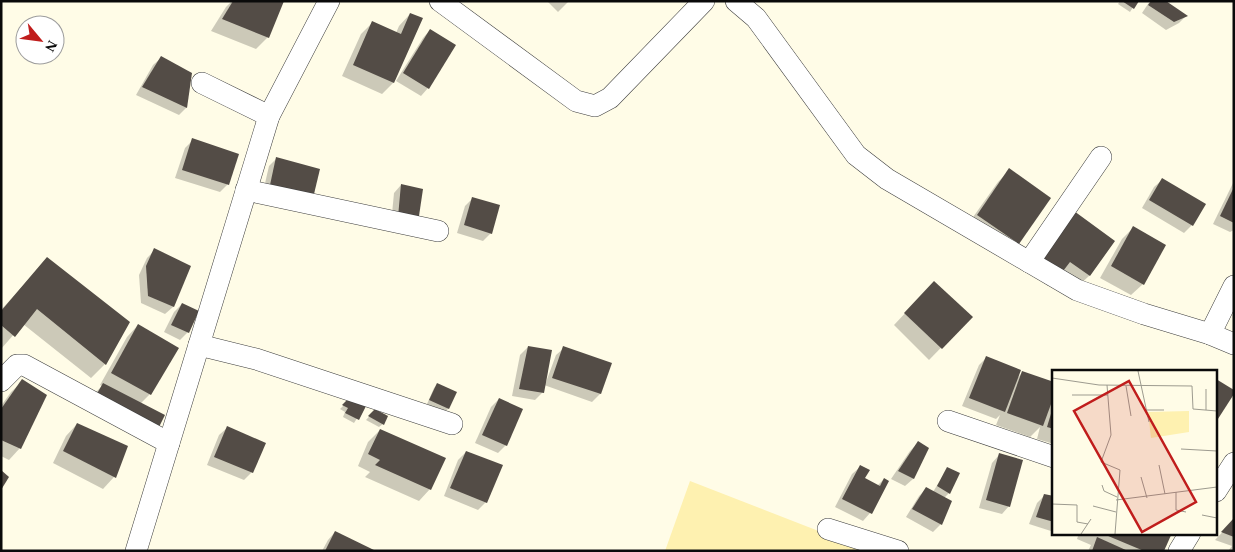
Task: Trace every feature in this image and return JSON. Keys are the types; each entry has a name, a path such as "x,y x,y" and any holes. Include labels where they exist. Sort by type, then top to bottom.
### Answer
{"street":[{"path":"136,551 269,116 330,1"},
{"path":"440,1 576,101 595,106 610,98 704,1"},
{"path":"736,1 756,18 856,155 887,179 1076,290 1144,314 1210,334 1234,344"},
{"path":"202,83 269,116"},
{"path":"1029,262 1101,157"},
{"path":"246,190 438,231"},
{"path":"1210,334 1234,286"},
{"path":"199,345 256,359 452,424"},
{"path":"1,380 17,365 24,365 169,443"},
{"path":"948,421 1052,456"},
{"path":"1218,488 1234,463"},
{"path":"828,529 898,551"},
{"path":"1179,551 1189,534"}],"sand":[{"path":"690,481 870,551 665,551"}],"building":[{"path":"233,1 284,1 269,38 222,19"},
{"path":"1122,1 1139,1 1134,9"},
{"path":"1151,1 1166,1 1188,16 1174,22 1148,5"},
{"path":"410,13 423,18 394,83 353,65 372,21 401,34"},
{"path":"430,29 456,45 429,89 403,73"},
{"path":"161,56 192,73 187,108 142,87"},
{"path":"192,138 239,154 229,185 182,170"},
{"path":"276,157 320,169 314,194 270,185"},
{"path":"1009,168 1051,198 1019,244 977,215"},
{"path":"1162,178 1206,204 1193,226 1149,200"},
{"path":"401,184 423,189 419,216 398,217"},
{"path":"1234,187 1234,223 1220,216"},
{"path":"472,197 500,205 492,234 464,225"},
{"path":"1074,211 1115,241 1090,276 1070,262 1060,275 1039,260"},
{"path":"1133,226 1166,245 1144,285 1111,266"},
{"path":"154,248 191,266 174,307 148,296 146,266"},
{"path":"47,257 130,322 106,365 37,309 15,337 1,325 1,311"},
{"path":"934,281 973,317 942,349 904,313"},
{"path":"182,303 199,311 189,333 171,325"},
{"path":"138,324 179,348 151,395 111,373"},
{"path":"528,346 552,350 544,393 519,389"},
{"path":"563,346 612,363 601,394 552,378"},
{"path":"986,356 1021,370 1005,412 969,398"},
{"path":"1022,371 1052,381 1052,401 1043,426 1007,413"},
{"path":"22,379 47,395 21,449 1,440 1,409"},
{"path":"1218,380 1234,390 1234,394 1218,419"},
{"path":"103,383 165,415 157,431 94,399"},
{"path":"437,383 457,392 449,409 429,400"},
{"path":"350,397 366,406 359,420 345,413 348,408 342,405"},
{"path":"499,398 523,409 507,446 482,435"},
{"path":"375,409 388,416 384,425 368,416"},
{"path":"1052,410 1052,428 1047,427"},
{"path":"77,423 128,446 116,478 63,451"},
{"path":"227,426 266,443 253,473 214,457"},
{"path":"380,429 446,458 431,490 375,465 380,460 368,454"},
{"path":"918,441 929,448 914,479 898,471"},
{"path":"466,451 503,465 487,503 450,488"},
{"path":"999,453 1023,460 1010,507 986,500"},
{"path":"860,465 870,470 865,478 880,486 884,478 889,481 872,514 842,499"},
{"path":"947,467 960,473 950,494 937,486"},
{"path":"1,470 9,477 1,490"},
{"path":"926,487 952,501 942,525 912,509"},
{"path":"1044,494 1052,496 1052,521 1036,517"},
{"path":"1234,518 1234,537 1221,532"},
{"path":"335,531 376,551 325,551"},
{"path":"1103,534 1172,534 1164,551 1144,551"},
{"path":"1097,537 1128,551 1092,551"}]}
